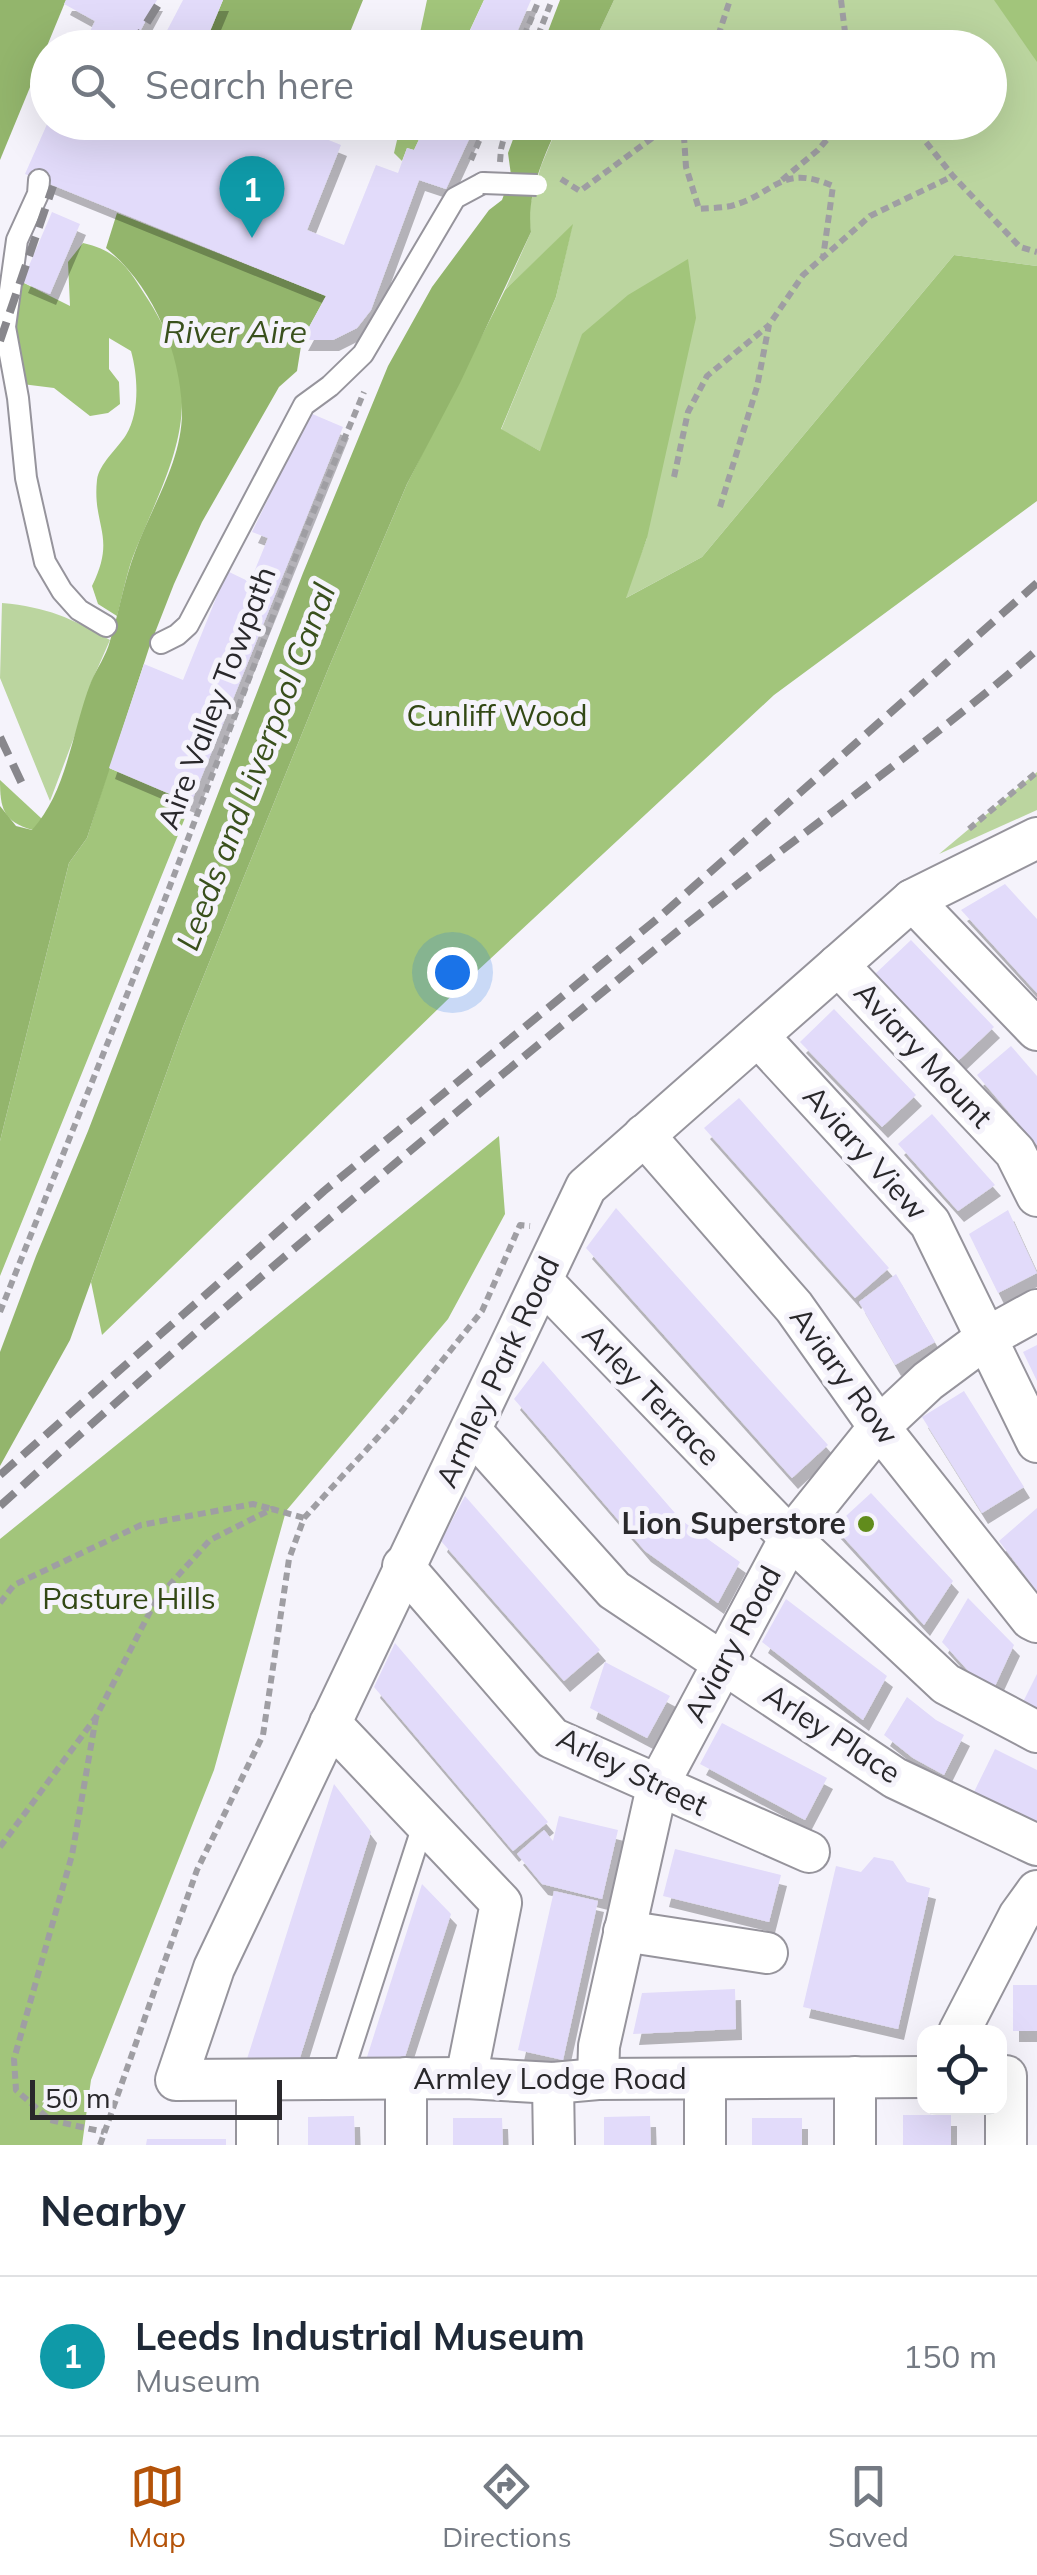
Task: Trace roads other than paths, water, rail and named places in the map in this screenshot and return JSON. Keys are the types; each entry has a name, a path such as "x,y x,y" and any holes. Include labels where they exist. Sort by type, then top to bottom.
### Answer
{"street":[{"name":"Armley Park Road","path":"176,2080 214,1968 586,1187 912,900 1029,855"},
{"path":"912,900 1037,1030"},
{"name":"Aviary Mount","path":"838,965 1015,1152 1037,1196"},
{"name":"Aviary View","path":"758,1036 930,1223 1037,1442"},
{"name":"Aviary Row","path":"644,1135 794,1307 879,1426 1037,1622"},
{"name":"Arley Terrace","path":"542,1282 790,1538 946,1684 1037,1732"},
{"name":"Aviary Road","path":"598,2080 599,2046 657,1787 790,1538 879,1426 928,1380 986,1338 1037,1310"},
{"name":"Arley Place","path":"472,1432 614,1590 895,1778 1037,1845"},
{"name":"Arley Street","path":"403,1566 552,1738 809,1852"},
{"path":"330,1722 501,1903 466,2078"},
{"path":"963,2025 1019,1916 1037,1891"},
{"path":"624,1931 767,1953"},
{"path":"1006,2145 1014,2076"},
{"path":"855,2077 856,2145"},
{"name":"Armley Lodge Road","path":"176,2080 466,2078 554,2083 917,2077"},
{"path":"406,2078 406,2145"},
{"path":"257,2080 257,2145"},
{"path":"705,2080 705,2145"},
{"path":"554,2083 554,2145"}],"lane":[{"path":"161,643 177,636 188,625 304,406 363,354 454,198 492,178 544,178"},
{"path":"40,180 38,194 17,240 4,327 18,398 26,478 45,562 79,610 106,626"},
{"path":"341,2079 424,1822"}],"water":[{"path":"0,0 66,0 54,30 30,30 30,87 0,160"},
{"path":"223,0 363,0 351,30 210,30"},
{"path":"560,0 614,0 600,30 549,30"},
{"name":"Leeds and Liverpool Canal","path":"513,140 552,140 534,190 531,232 407,484 329,667 183,1027 70,1340 0,1466 0,1352 36,1256 388,366 432,287 489,210 502,200 511,175 508,153"},
{"name":"River Aire","path":"117,213 326,296 302,340 297,371 279,387 202,522 149,648 87,838 69,863 0,1141 0,806 16,826 32,830 54,797 84,701 108,646 135,552 172,465 181,428 176,364 160,320 137,280 106,248"}],"railway":[{"path":"142,30 161,0"},
{"path":"0,341 53,186"},
{"path":"0,1475 324,1191 657,919 1037,583"},
{"path":"0,1506 247,1289 498,1078 1037,650"},
{"path":"0,737 25,790"}],"place":[{"name":"Leeds Industrial Museum","path":"252,238"},
{"name":"Lion Superstore","path":"866,1524"}],"park label":[{"name":"Cunliff Wood","path":"497,716"},
{"name":"Pasture Hills","path":"129,1599"}]}
